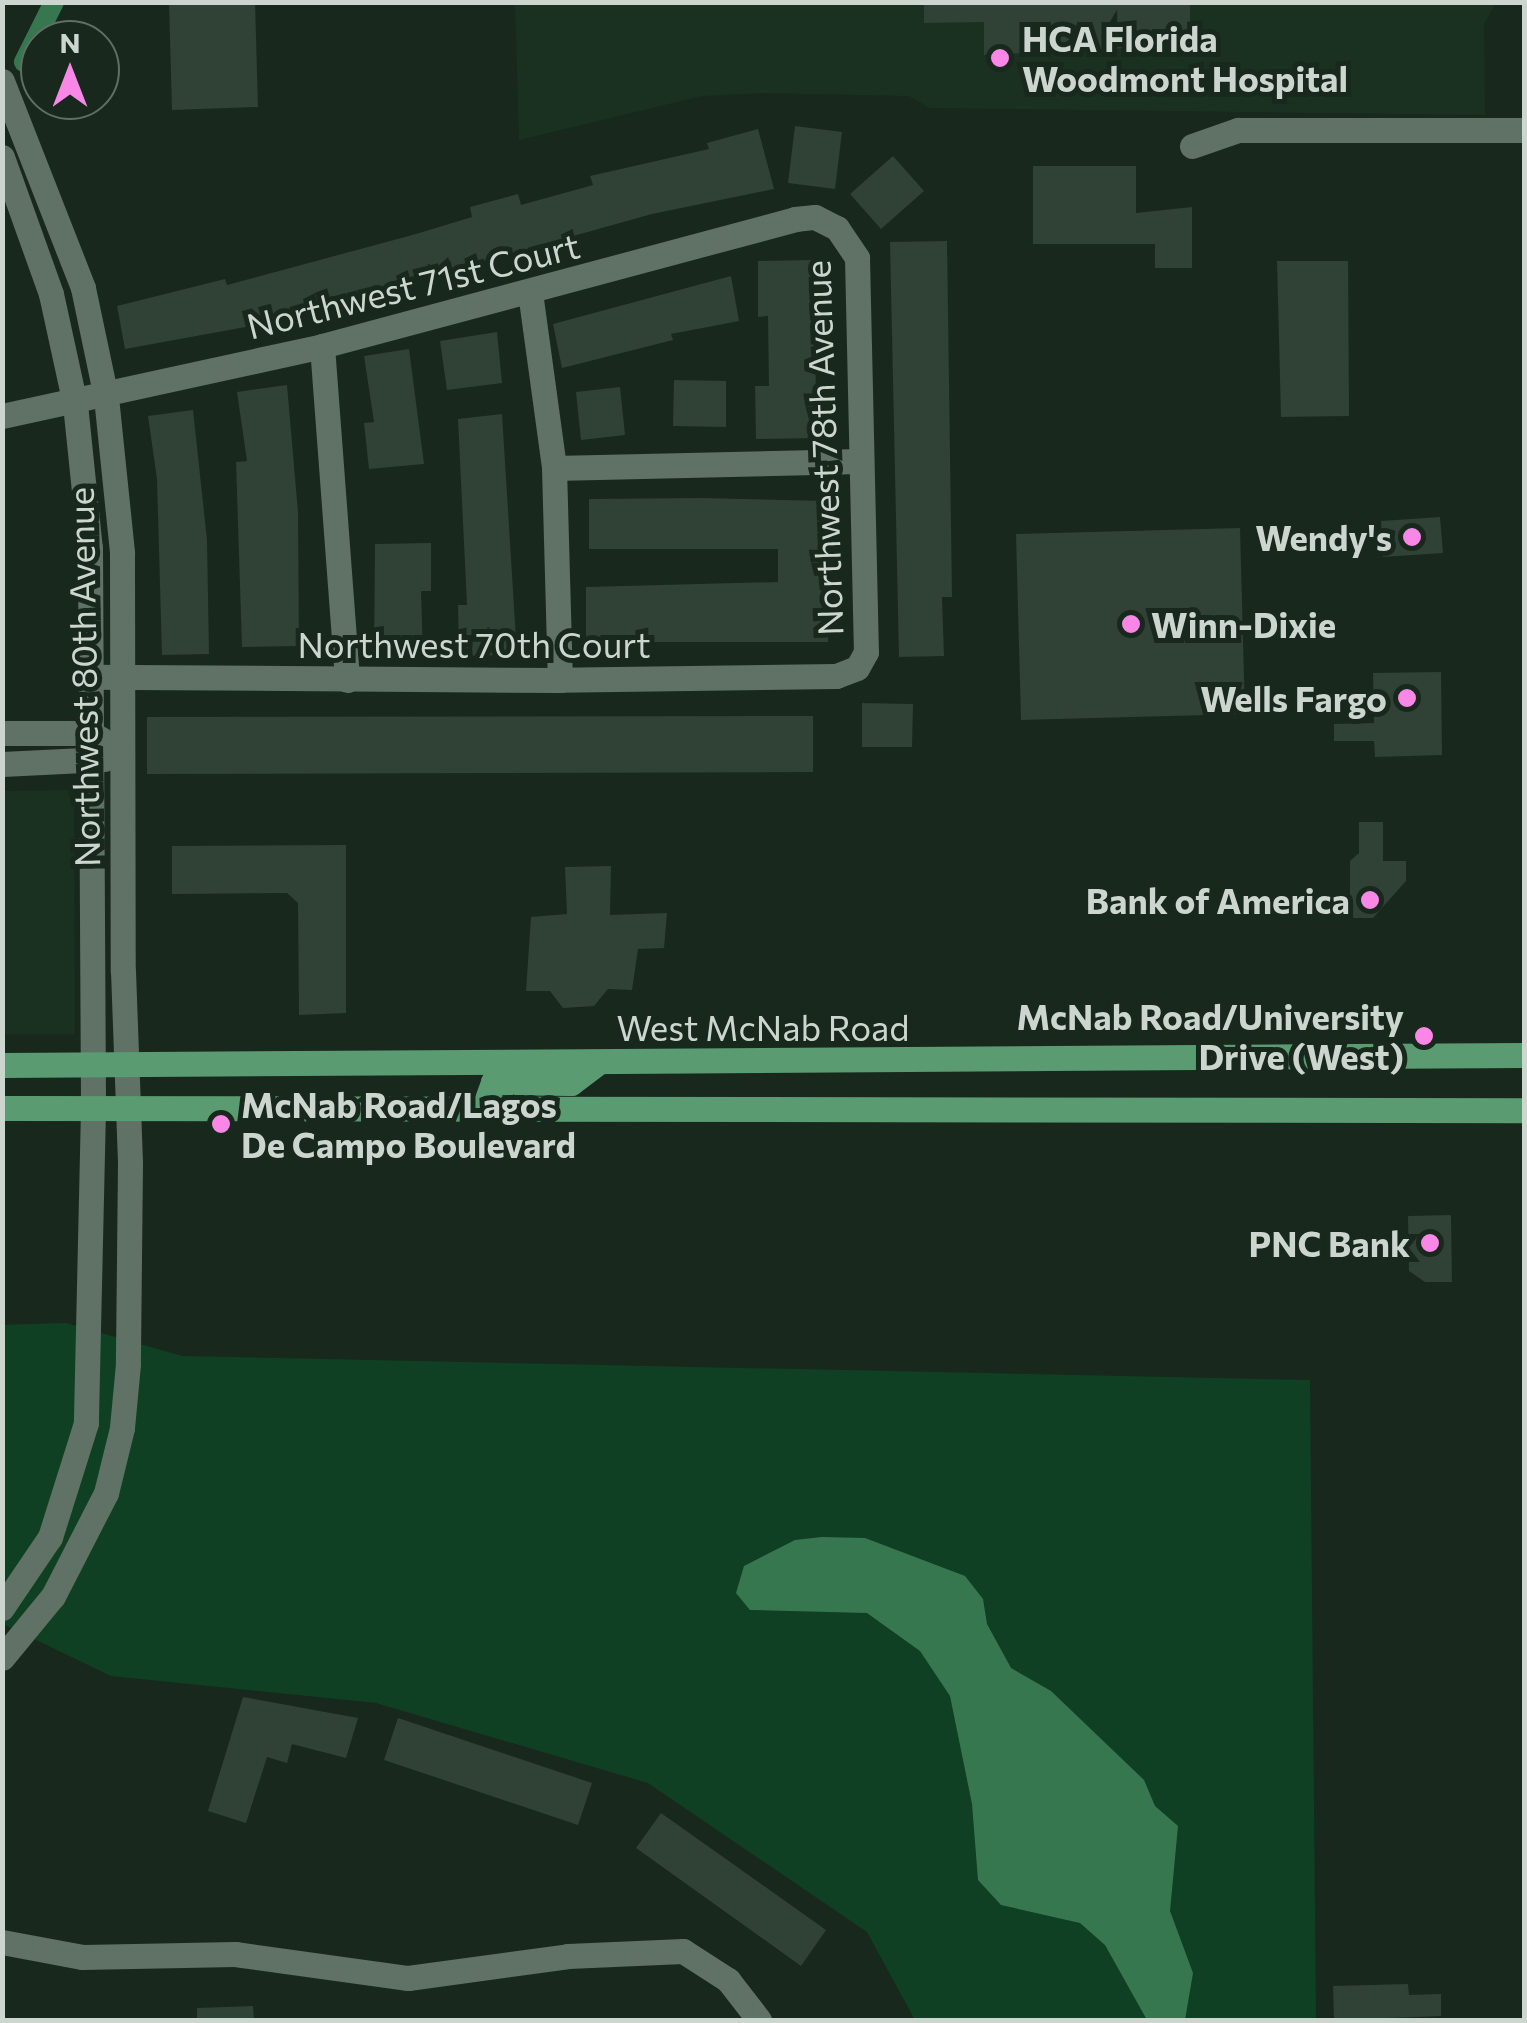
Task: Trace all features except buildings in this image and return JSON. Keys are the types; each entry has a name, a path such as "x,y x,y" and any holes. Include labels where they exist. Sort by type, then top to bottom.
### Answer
{"main road":[{"name":"West McNab Road","path":"2,1065 1524,1055"},
{"path":"483,1110 485,1088 493,1082 571,1082 598,1063"},
{"path":"2,1108 1524,1110"}],"street":[{"name":"Northwest 80th Avenue","path":"2,81 83,288 106,397 122,553 128,1109 128,1364 122,1428 82,1549 2,1658"},
{"path":"1192,146 1238,130 1524,130"},
{"name":"Northwest 80th Avenue","path":"2,157 50,294 75,404 90,548 93,1109 86,1424 50,1538 2,1608"},
{"name":"Northwest 71st Court","path":"2,416 75,404 322,346 795,219 814,217 837,228"},
{"name":"Northwest 78th Avenue","path":"837,228 857,258 866,652 857,668"},
{"path":"530,292 554,468 560,680"},
{"path":"322,346 348,680"},
{"path":"554,468 861,461"},
{"name":"Northwest 70th Court","path":"90,677 560,680 836,676 857,668"},
{"path":"2,732 90,732 122,752"},
{"path":"2,764 92,764 122,752"},
{"path":"2,1942 82,1957 235,1954 408,1978 568,1956 683,1951 728,1980 759,2020"}],"shaded area":[{"name":"HCA Florida Woodmont Hospital","path":"515,3 1496,3 1484,24 1485,115 930,108 909,96 762,93 702,96 519,140"},
{"path":"74,790 75,1034 3,1034 3,791"},
{"path":"66,1323 182,1356 1310,1380 1316,2020 915,2020 867,1932 648,1783 376,1703 111,1676 3,1624 2,1325"},
{"path":"865,1538 965,1576 983,1599 987,1624 1011,1668 1051,1691 1144,1780 1155,1806 1178,1826 1170,1911 1193,1973 1185,2020 1147,2020 1105,1945 1080,1923 1001,1905 978,1880 972,1804 950,1696 920,1651 867,1613 750,1610 736,1593 744,1566 795,1540"}],"waterway":[{"path":"45,20 54,2"}],"place":[{"name":"HCA Florida Woodmont Hospital","path":"1000,58"},
{"name":"Wendy's","path":"1412,537"},
{"name":"Winn-Dixie","path":"1131,624"},
{"name":"Wells Fargo","path":"1407,698"},
{"name":"Bank of America","path":"1370,900"},
{"name":"McNab Road/University Drive (West)","path":"1424,1036"},
{"name":"McNab Road/Lagos De Campo Boulevard","path":"221,1124"},
{"name":"PNC Bank","path":"1430,1243"}]}
